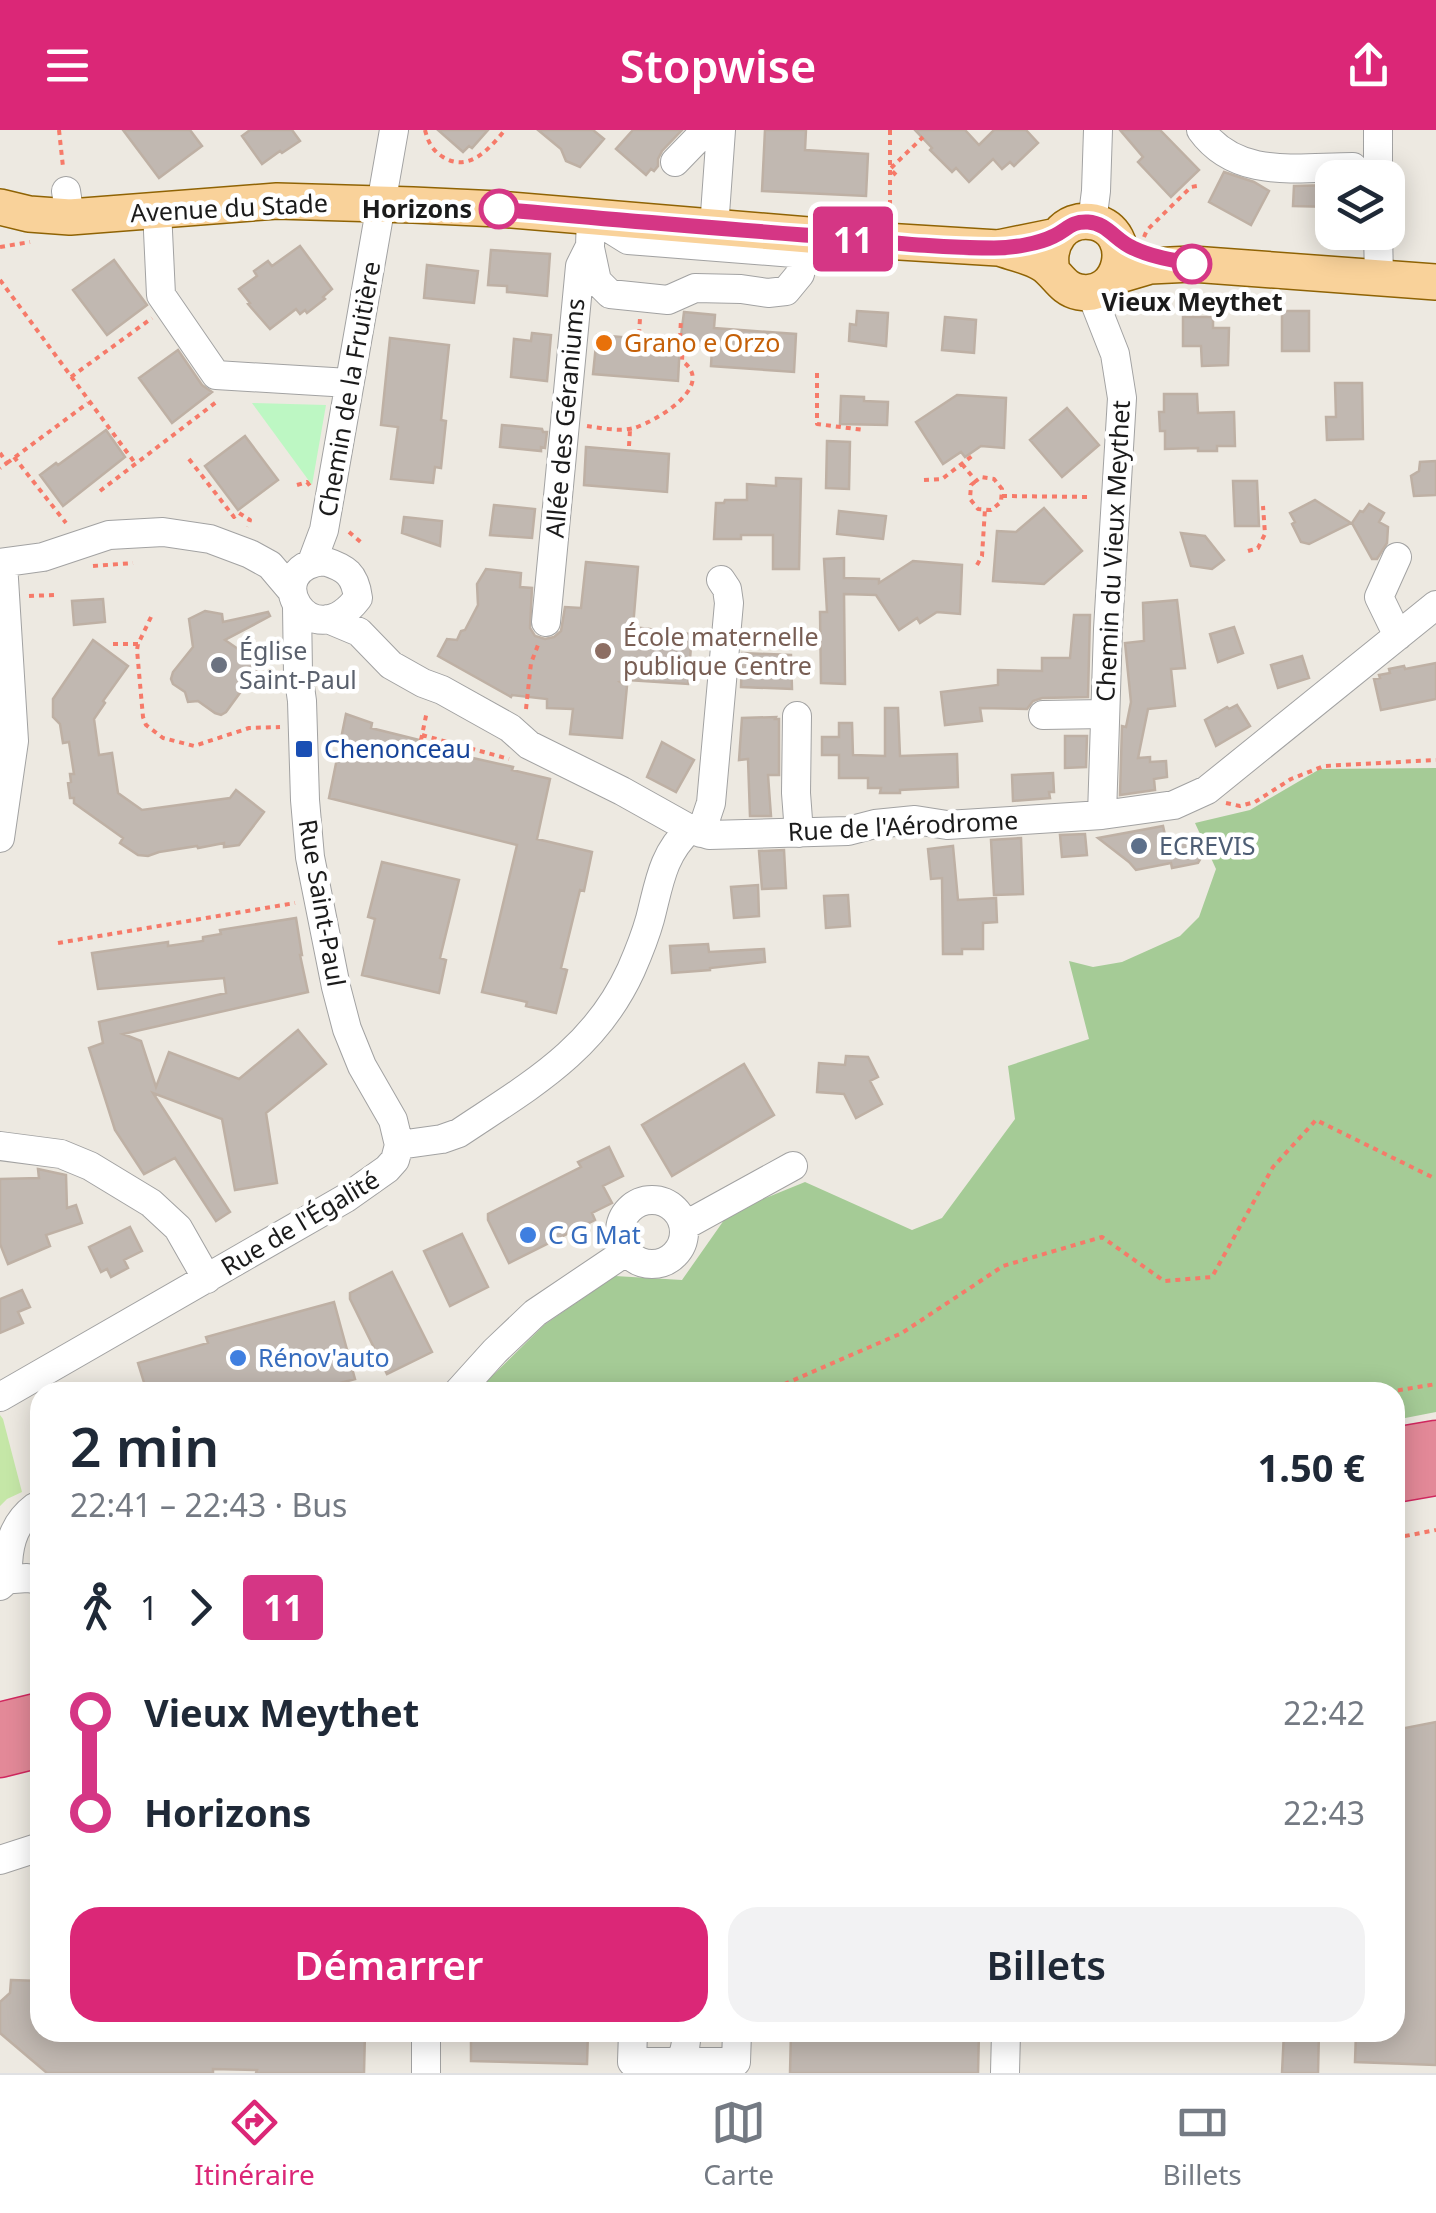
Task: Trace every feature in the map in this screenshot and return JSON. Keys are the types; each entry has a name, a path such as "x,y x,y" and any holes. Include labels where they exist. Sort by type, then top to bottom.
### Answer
{"highway":[{"path":"1405,1448 1436,1442"},
{"path":"1405,1480 1436,1474"},
{"path":"0,1724 30,1716"},
{"path":"0,1756 30,1748"}],"main road":[{"name":"Avenue du Stade","path":"0,207 28,214 68,204 157,210 277,202 499,209 591,232 714,228 808,244 890,242 998,248 1022,254 1052,271"},
{"path":"1110,256 1079,292 1059,281 1050,259 1057,236 1078,222 1110,256 1150,256 1192,264 1436,282"},
{"name":"Avenue du Stade","path":"998,248 1057,236"}],"street":[{"name":"Chemin de la Fruitière","path":"346,569 334,551 332,530 349,383 394,130"},
{"path":"675,162 706,130"},
{"path":"714,228 721,130"},
{"name":"Chemin du Vieux Meythet","path":"1098,130 1096,191 1110,256 1112,346 1122,384 1102,815"},
{"path":"1201,130 1217,148 1250,166 1315,170"},
{"path":"1369,160 1378,130"},
{"path":"157,210 160,293 216,374 349,383"},
{"path":"591,232 628,240 808,244 800,274 786,291 768,294 695,288 668,300 610,294 597,281 591,232"},
{"name":"Allée des Géraniums","path":"546,622 550,475 565,425 580,266 591,232"},
{"path":"1378,250 1378,278"},
{"name":"Chemin de la Fruitière","path":"301,582 332,530"},
{"name":"Rue de l'Aérodrome","path":"2,563 43,557 125,533 162,532 210,539 233,547 301,582 313,619 359,632 386,662 494,719 529,745 696,831 720,836 848,831 915,820 948,825 1102,815 1174,805 1208,790 1276,724 1436,605"},
{"path":"1397,557 1379,597 1398,636"},
{"path":"301,582 324,560 346,569 356,583 359,632"},
{"path":"0,838 7,742 2,563"},
{"path":"696,831 711,804 729,602 728,590 721,580"},
{"name":"Rue Saint-Paul","path":"301,582 298,672 310,857 341,1009 354,1050 393,1120 399,1145"},
{"path":"299,648 325,620 351,607 358,598"},
{"path":"1043,715 1105,714"},
{"path":"796,716 799,833"},
{"name":"Rue de l'Égalité","path":"0,1398 378,1178 395,1160 399,1145 458,1133 553,1070 586,1038 616,998 632,969 648,925 667,856 678,840 696,831"},
{"path":"0,1146 61,1154 90,1166 151,1203 178,1228 207,1279"},
{"path":"684,1226 794,1166"},
{"path":"639,1202 666,1202 684,1226 681,1246 675,1255 656,1264 645,1263 627,1251 622,1242 625,1215 639,1202"},
{"path":"467,1382 535,1313 627,1251"},
{"path":"0,1526 17,1511 30,1508"},
{"path":"2,1586 9,1544 22,1518 30,1512"},
{"path":"2,1586 30,1582"},
{"path":"2,1586 30,1593"},
{"path":"0,1860 30,1850"},
{"path":"426,2042 426,2073"},
{"path":"674,2067 686,2042"},
{"path":"632,2067 736,2062 737,2042"},
{"path":"1005,2073 1006,2042"}],"path":[{"path":"59,130 68,204"},
{"path":"425,130 438,153 463,163 477,158 505,130"},
{"path":"890,130 890,242"},
{"path":"890,168 922,138"},
{"path":"890,168 896,175"},
{"path":"1110,256 1147,230 1196,186"},
{"path":"0,280 136,463"},
{"path":"71,377 170,309"},
{"path":"565,425 630,430 654,420 691,389 693,372 682,361 683,342"},
{"path":"817,373 817,424 864,430"},
{"path":"100,491 229,393"},
{"path":"0,468 89,402"},
{"path":"629,446 630,430"},
{"path":"0,453 7,463"},
{"path":"924,480 942,479 972,456"},
{"path":"14,458 81,543"},
{"path":"189,459 234,517 240,512 250,520"},
{"path":"962,464 976,481"},
{"path":"981,477 994,479 1002,489 1001,502 991,510 978,508 970,499 971,486 976,481 981,477"},
{"path":"1002,496 1116,498"},
{"path":"1248,550 1258,548 1265,534 1263,506"},
{"path":"978,564 985,510"},
{"path":"332,530 351,533 364,545"},
{"path":"151,617 138,644 142,717 151,730 163,738 194,746 250,728 304,726"},
{"path":"517,734 526,707 531,663 546,622"},
{"path":"113,644 138,644"},
{"path":"433,687 422,737 522,763"},
{"path":"455,756 458,745"},
{"path":"1208,790 1224,802 1240,806 1324,766 1436,760"},
{"path":"58,943 318,899"},
{"path":"786,1382 902,1334 1003,1266 1102,1237 1164,1280 1212,1278 1273,1166 1316,1120 1436,1180"},
{"path":"1405,1389 1436,1384"},
{"path":"1405,1536 1436,1530"}],"green space":[{"path":"252,403 326,405 312,485"},
{"path":"1436,768 1436,1412 1405,1418 1405,1382 486,1382 544,1325 615,1276 682,1280 729,1213 805,1182 912,1230 942,1218 1015,1119 1008,1066 1089,1039 1069,961 1093,967 1122,962 1180,936 1199,917 1216,869 1195,823 1250,810 1320,769"},
{"path":"0,1415 22,1492 0,1506"}],"building":[{"path":"123,130 190,130 202,146 159,178"},
{"path":"250,130 292,130 300,141 262,164 242,136"},
{"path":"438,130 488,130 463,152"},
{"path":"538,130 593,130 604,139 580,167 566,161 561,149"},
{"path":"633,130 682,130 662,151 654,171 651,169 646,175 616,149"},
{"path":"765,130 806,130 805,150 868,154 866,196 762,191"},
{"path":"915,130 965,130 979,145 994,130 1026,130 1038,143 1014,166 1010,162 1002,169 993,159 969,182 956,168 952,172"},
{"path":"1120,130 1160,130 1199,170 1171,197 1138,162 1143,157"},
{"path":"1224,172 1269,191 1251,225 1209,202"},
{"path":"1315,185 1315,207 1293,206 1294,186"},
{"path":"300,246 332,289 307,313 305,310 300,314 296,309 270,329 239,289 257,276 254,271 268,261 272,266"},
{"path":"491,250 550,254 547,296 507,292 507,286 488,285"},
{"path":"114,260 147,305 107,335 73,290"},
{"path":"427,265 478,271 474,303 424,298"},
{"path":"857,311 888,313 886,346 849,341 850,324 856,325"},
{"path":"1282,311 1309,311 1309,351 1282,351"},
{"path":"684,312 715,315 714,328 796,334 794,372 711,366 712,347 680,344"},
{"path":"945,317 976,320 974,353 942,350"},
{"path":"1183,317 1213,317 1213,328 1229,328 1228,365 1202,366 1201,346 1183,346"},
{"path":"532,333 551,335 547,381 511,377 514,339 531,341"},
{"path":"597,335 680,342 678,381 593,374"},
{"path":"390,338 449,345 441,420 446,421 441,468 435,467 433,483 391,479 398,427 381,425"},
{"path":"178,350 202,385 212,392 172,423 139,378"},
{"path":"1335,383 1362,383 1363,439 1327,440 1326,417 1336,417"},
{"path":"1164,394 1197,394 1198,413 1234,412 1235,446 1217,446 1217,451 1165,449 1159,412 1164,412"},
{"path":"957,395 1006,398 1004,448 981,446 965,457 961,452 943,464 916,422"},
{"path":"841,396 888,402 887,425 840,424"},
{"path":"1067,408 1099,445 1062,477 1030,440"},
{"path":"502,425 542,429 547,432 545,448 541,447 541,451 500,447"},
{"path":"106,430 125,457 63,506 40,475"},
{"path":"245,436 278,480 238,510 205,466"},
{"path":"827,441 850,442 849,489 826,488"},
{"path":"586,447 669,454 667,492 584,485"},
{"path":"1436,461 1436,495 1414,496 1411,476 1419,471 1420,462"},
{"path":"776,478 801,479 799,569 773,569 773,535 714,539 716,503 747,500 747,484 776,486"},
{"path":"1233,481 1257,481 1259,526 1235,526"},
{"path":"1315,500 1351,523 1309,544 1301,542 1290,513"},
{"path":"1369,504 1384,513 1379,522 1388,527 1387,543 1377,559 1372,559 1352,523"},
{"path":"494,505 535,509 532,538 490,535"},
{"path":"1044,508 1082,551 1044,584 993,581 997,531 1016,532"},
{"path":"839,511 886,516 883,539 837,534"},
{"path":"404,517 442,521 440,546 402,533"},
{"path":"1181,533 1205,536 1224,560 1212,569 1191,566"},
{"path":"844,558 844,578 879,579 879,583 913,561 962,565 960,614 937,612 920,623 917,618 899,630 876,595 844,594 845,684 821,683 820,612 827,612 824,559"},
{"path":"586,562 638,567 633,627 692,634 688,684 620,682 627,686 622,738 570,734 573,709 547,708 547,699 511,697 438,656 447,639 457,640 465,630 478,605 477,584 486,569 521,573 520,587 532,588 530,628 535,636 545,639 561,631 565,607 581,608"},
{"path":"103,599 105,622 74,625 72,601"},
{"path":"1177,600 1185,668 1171,669 1175,706 1148,709 1138,758 1166,761 1167,777 1154,779 1155,790 1120,795 1122,726 1126,727 1131,702 1125,643 1144,641 1143,603"},
{"name":"Église Saint-Paul","path":"205,611 222,614 223,622 268,612 270,616 225,640 254,660 258,668 221,715 198,701 188,702 185,692 171,679 193,647 189,619"},
{"path":"1074,615 1090,615 1088,697 1042,698 1027,709 980,708 982,721 945,725 941,692 998,685 998,670 1042,671 1042,658 1070,658"},
{"path":"1234,627 1243,653 1218,662 1210,634"},
{"path":"93,640 128,666 94,719 99,755 112,753 118,793 142,810 230,798 236,790 264,812 239,845 224,847 224,843 138,855 120,843 123,838 70,798 68,783 70,774 74,774 69,742 63,743 60,724 53,717 53,699"},
{"path":"742,653 791,655 792,689 741,687"},
{"path":"1302,656 1309,678 1278,688 1271,665"},
{"path":"1436,663 1436,699 1381,710 1374,679 1390,673 1389,669"},
{"path":"1237,705 1250,726 1216,746 1205,720"},
{"path":"885,708 898,708 900,756 957,754 958,787 880,793 881,788 868,788 868,778 839,778 839,755 822,755 822,737 839,737 839,723 852,723 853,755 885,756"},
{"path":"346,714 372,723 371,728 448,747 446,752 550,779 537,839 592,852 561,968 567,970 556,1013 482,992 517,845 329,798"},
{"path":"776,717 779,775 768,775 771,816 750,816 748,759 739,760 742,718"},
{"path":"1065,736 1087,736 1086,767 1065,768"},
{"path":"662,742 694,760 676,792 647,777"},
{"path":"1053,773 1054,792 1049,792 1050,798 1013,801 1012,775"},
{"name":"ECREVIS","path":"1163,826 1167,844 1199,837 1205,851 1198,863 1172,868 1171,863 1136,870 1098,838"},
{"path":"1085,834 1087,855 1062,857 1060,835"},
{"path":"1021,838 1023,894 994,895 991,840"},
{"path":"953,846 958,900 996,898 997,922 983,923 983,949 943,954 942,878 931,879 928,849"},
{"path":"784,850 786,888 762,889 759,851"},
{"path":"382,862 459,880 440,958 446,960 439,993 362,975 375,919 368,917"},
{"path":"758,885 759,916 734,918 731,887"},
{"path":"848,895 850,926 826,928 824,896"},
{"path":"296,918 308,992 123,1034 141,1041 156,1087 169,1052 239,1079 298,1030 326,1064 266,1113 277,1183 235,1190 222,1119 153,1093 230,1212 216,1221 175,1158 144,1174 115,1130 89,1048 103,1043 99,1022 226,993 224,978 98,989 92,953 203,941 203,937 221,934 220,930"},
{"path":"708,944 709,952 764,949 765,962 672,973 670,946"},
{"path":"846,1056 868,1057 878,1077 870,1081 882,1104 856,1118 844,1094 817,1092 819,1063 845,1065"},
{"path":"744,1064 774,1115 672,1176 642,1125"},
{"path":"609,1147 623,1176 603,1186 612,1203 592,1213 595,1220 509,1263 488,1214 581,1167 578,1162"},
{"path":"38,1169 66,1175 67,1208 76,1205 82,1223 46,1235 50,1246 8,1264 0,1244 0,1179 39,1178"},
{"path":"130,1227 142,1251 124,1260 128,1268 111,1277 107,1269 101,1272 89,1247"},
{"path":"462,1234 488,1287 450,1306 424,1251"},
{"path":"392,1272 432,1352 387,1374 350,1293"},
{"path":"22,1290 30,1307 18,1312 23,1323 0,1333 0,1299"},
{"path":"334,1302 355,1379 144,1382 138,1363 208,1343 206,1337"},
{"path":"1436,1722 1436,2065 1355,2062 1356,2042 1405,2042 1405,1728"},
{"path":"11,1980 30,1981 30,2042 365,2042 364,2073 213,2069 213,2073 47,2073 0,2033 0,2002 10,1993"},
{"path":"471,2042 588,2042 587,2064 471,2061"},
{"path":"791,2042 979,2042 978,2073 790,2073"},
{"path":"1284,2042 1319,2042 1318,2073 1282,2073"}],"bus line":[{"name":"11","path":"499,209 998,248 1057,236 1078,222 1092,222 1150,256 1192,264"}],"place":[{"name":"Horizons","path":"499,209"},
{"name":"Vieux Meythet","path":"1192,264"},
{"name":"Grano e Orzo","path":"604,343"},
{"name":"École maternelle publique Centre","path":"603,651"},
{"name":"Église Saint-Paul","path":"219,665"},
{"name":"Chenonceau","path":"304,749"},
{"name":"ECREVIS","path":"1139,846"},
{"name":"C G Mat","path":"528,1235"},
{"name":"Rénov'auto","path":"238,1358"}]}
